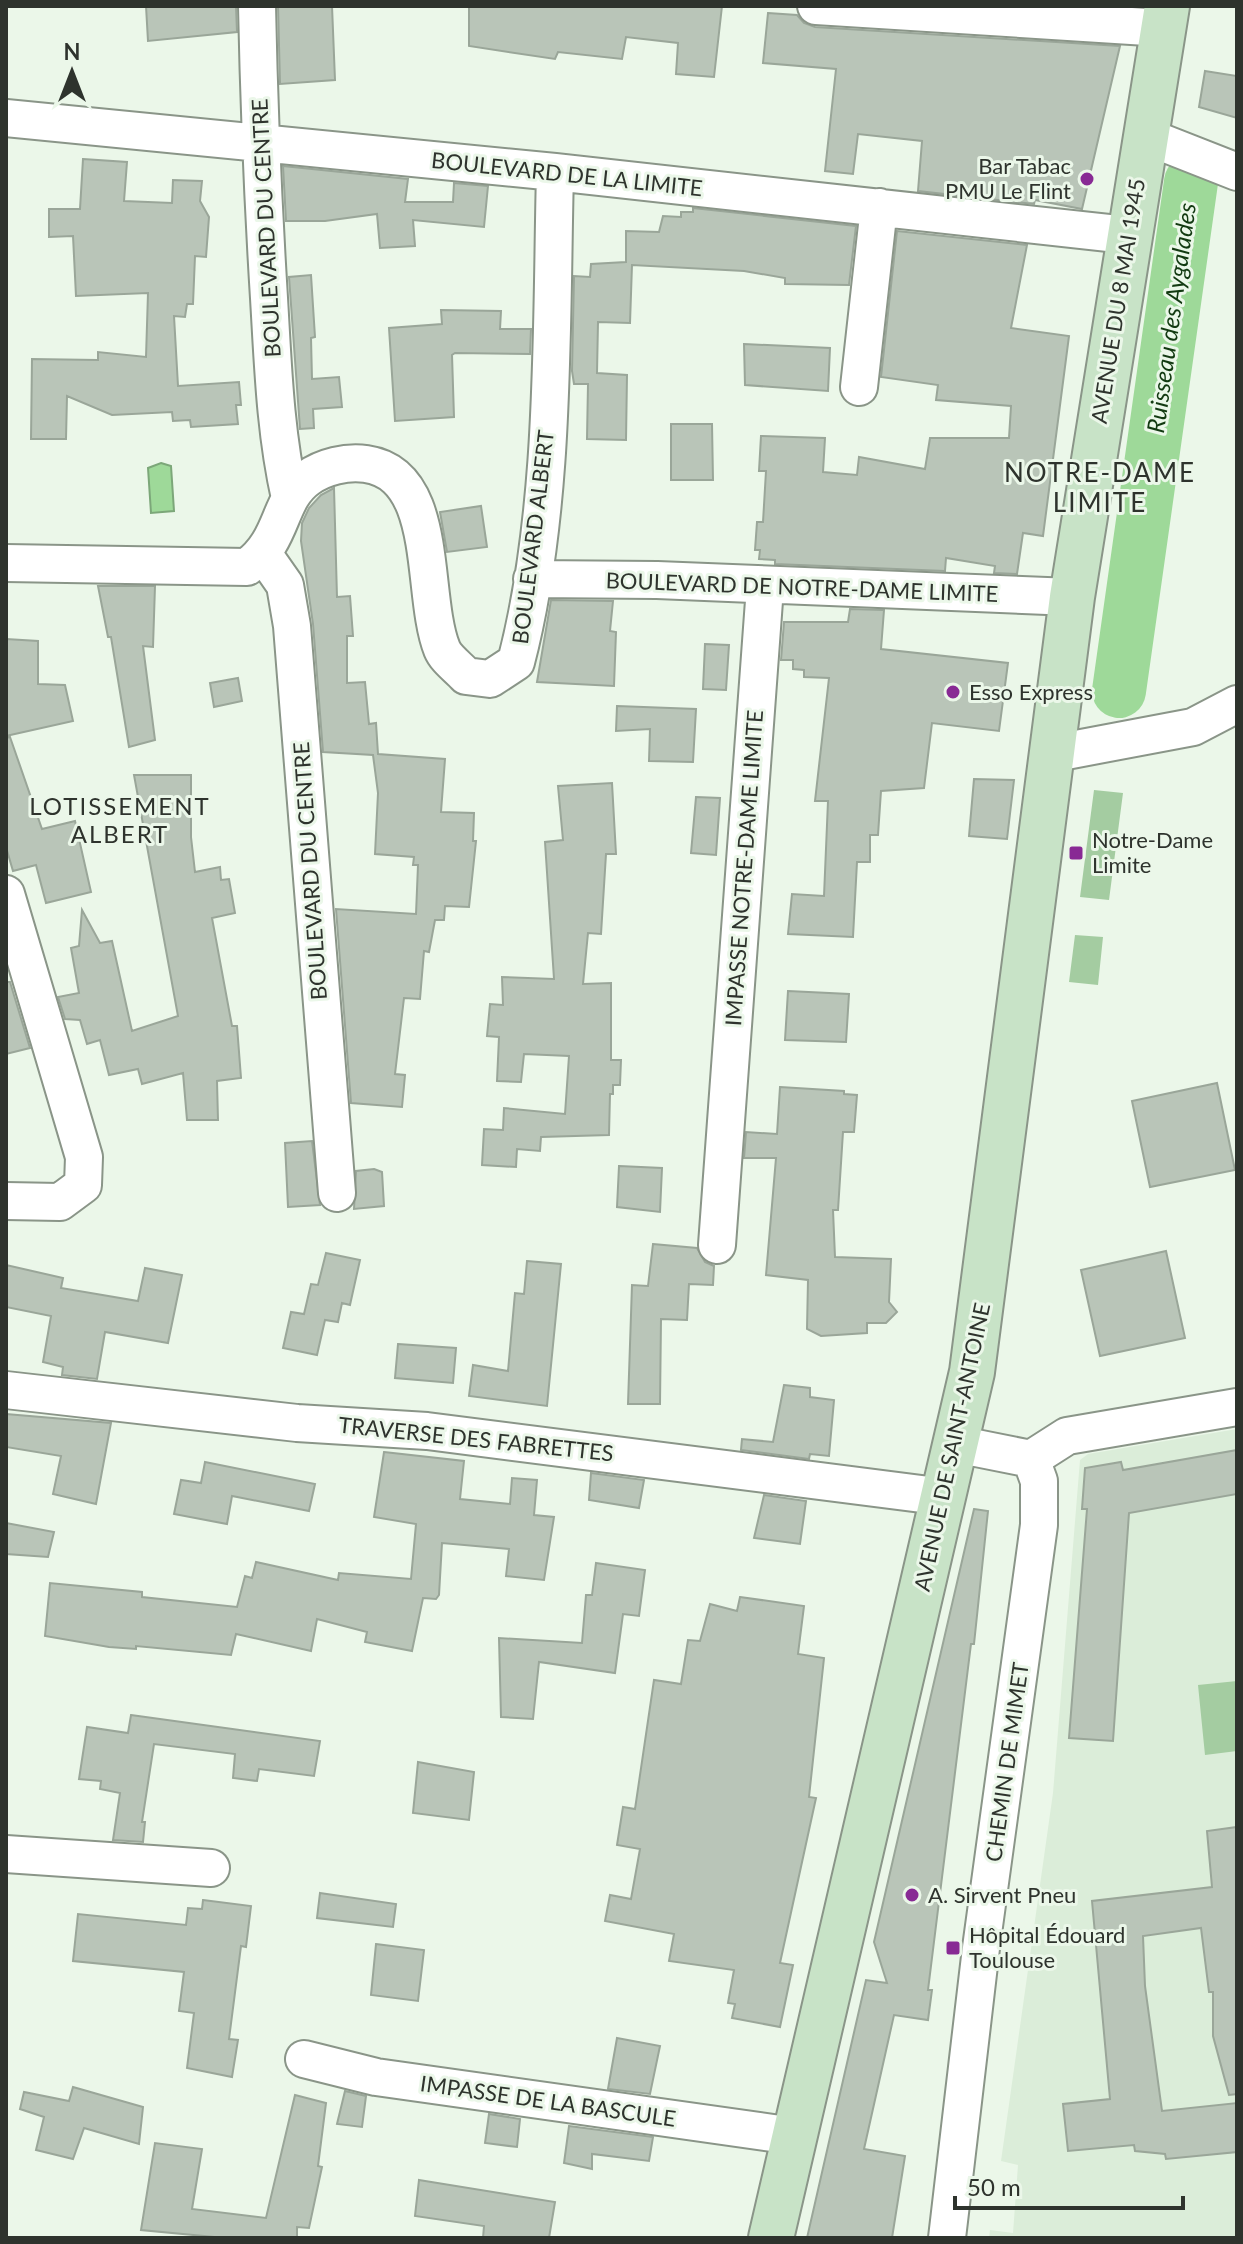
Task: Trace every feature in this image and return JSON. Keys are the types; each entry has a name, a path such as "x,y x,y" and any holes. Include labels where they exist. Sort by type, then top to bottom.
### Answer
{"main road":[{"name":"AVENUE DU 8 MAI 1945","path":"1072,597 1143,135 1165,17"},
{"name":"AVENUE DE SAINT-ANTOINE","path":"771,2238 945,1497 981,1311 1062,753 1072,597"}],"street":[{"name":"BOULEVARD DU CENTRE","path":"257,6 260,144 280,443 290,498"},
{"path":"816,6 1165,17"},
{"name":"BOULEVARD DE LA LIMITE","path":"6,118 555,172 1127,235"},
{"path":"1143,135 1237,172"},
{"name":"BOULEVARD ALBERT","path":"264,555 290,498 304,480 321,470 357,463 384,467 406,485 418,510 443,651 466,676 490,679 516,662 532,579 549,426 555,172"},
{"path":"859,387 879,207"},
{"name":"BOULEVARD DU CENTRE","path":"264,555 285,585 292,626 337,1193"},
{"path":"6,563 247,567 264,555"},
{"name":"BOULEVARD DE NOTRE-DAME LIMITE","path":"532,579 657,580 765,587 1072,597"},
{"name":"IMPASSE NOTRE-DAME LIMITE","path":"717,1245 765,587"},
{"path":"1062,753 1193,727 1237,704"},
{"path":"6,894 84,1157 83,1185 60,1202 6,1201"},
{"name":"TRAVERSE DES FABRETTES","path":"6,1390 297,1423 427,1431 945,1497"},
{"path":"956,1444 1031,1459 1067,1436 1237,1407"},
{"name":"CHEMIN DE MIMET","path":"947,2238 981,1948 1039,1525 1039,1481 1031,1459"},
{"path":"6,1854 211,1868"},
{"name":"IMPASSE DE LA BASCULE","path":"304,2059 376,2077 794,2136"}],"shaded area":[{"path":"161,463 171,466 174,511 151,513 148,468"},
{"path":"1094,790 1123,793 1109,900 1080,897"},
{"path":"1075,935 1103,937 1098,985 1069,982"},
{"path":"1237,1429 1237,2238 989,2238 990,2230 1013,2233 1018,2165 1001,2161 1053,1793 1080,1460 1088,1454"},
{"path":"1237,1681 1237,1751 1205,1755 1198,1685"}],"building":[{"path":"146,6 236,6 237,32 148,41"},
{"path":"278,6 332,6 335,80 280,84"},
{"path":"469,6 722,6 714,77 676,74 678,43 626,37 622,59 558,52 555,59 469,46"},
{"path":"768,13 797,15 804,23 815,27 1120,46 1082,209 1035,200 1034,204 918,191 922,141 858,134 853,174 825,171 836,69 763,63"},
{"path":"1205,71 1237,76 1237,118 1199,107"},
{"path":"83,159 127,162 124,201 172,203 173,180 202,181 200,201 209,217 206,257 195,256 193,304 187,304 185,317 174,316 178,386 239,382 241,405 236,405 238,424 191,427 190,420 173,421 172,412 112,415 67,396 66,439 31,439 32,359 98,360 98,352 146,357 148,293 76,296 73,236 49,237 49,209 80,209"},
{"path":"283,166 408,179 405,202 453,202 454,183 488,186 484,227 413,220 415,246 380,248 377,214 325,221 286,221"},
{"path":"693,208 856,226 849,285 785,284 785,278 744,271 632,265 630,323 598,322 597,373 627,375 626,440 587,439 588,384 574,384 572,371 574,276 590,277 591,264 626,262 626,231 659,232 663,216 681,217 681,212 693,212"},
{"path":"897,231 1027,245 1011,328 1069,336 1043,536 1023,533 1017,574 994,573 995,566 946,558 945,571 775,564 775,560 759,559 760,550 755,550 757,522 763,522 766,471 759,471 761,436 825,438 823,472 857,475 859,457 925,469 930,438 1009,438 1011,406 936,400 938,385 881,377"},
{"path":"311,275 315,337 311,338 312,379 339,377 342,407 313,409 314,428 300,429 289,277"},
{"path":"441,310 501,311 500,329 531,329 530,354 455,353 452,355 454,417 395,421 389,328 442,324"},
{"path":"744,344 830,348 828,391 745,385"},
{"path":"671,424 712,424 713,480 671,480"},
{"path":"334,488 337,597 350,596 353,636 347,636 347,683 365,682 369,724 376,723 378,754 445,759 441,812 474,813 473,841 476,841 469,907 445,906 444,920 435,920 429,952 424,951 420,999 404,998 395,1074 405,1075 402,1107 351,1103 336,909 416,914 418,865 413,865 414,857 375,854 378,793 373,755 323,752 313,624 301,541 302,523 309,508 321,495"},
{"path":"481,506 487,547 447,552 440,512"},
{"path":"98,586 155,586 153,647 143,646 155,740 129,747 111,637 108,637"},
{"path":"551,600 613,601 610,631 616,632 614,686 537,682"},
{"path":"850,609 884,610 881,649 1008,663 999,731 932,723 924,788 881,791 878,835 870,835 870,862 857,862 853,937 788,934 792,894 824,896 828,801 815,801 829,678 804,677 804,670 793,669 793,660 781,660 784,622 848,622"},
{"path":"6,639 38,641 38,684 65,685 73,721 6,736"},
{"path":"705,644 729,645 726,690 703,689"},
{"path":"238,678 242,701 214,707 210,683"},
{"path":"617,706 696,709 693,762 649,761 650,729 616,731"},
{"path":"10,737 42,829 75,821 91,892 46,903 36,865 13,871 6,847 6,738"},
{"path":"134,775 191,775 191,837 195,872 220,867 221,880 229,879 235,913 212,918 232,1026 237,1026 241,1078 217,1081 218,1120 187,1120 183,1073 142,1084 138,1069 109,1075 100,1040 87,1044 80,1020 65,1019 58,997 79,993 71,948 79,946 82,910 100,943 112,941 132,1031 178,1016"},
{"path":"974,779 1014,780 1007,839 969,836"},
{"path":"612,783 616,854 606,854 601,934 588,933 583,984 611,983 611,1060 621,1060 620,1085 613,1085 613,1094 610,1094 609,1135 541,1137 540,1151 517,1149 516,1167 482,1165 484,1129 503,1130 504,1108 565,1114 569,1056 524,1054 521,1082 497,1081 499,1037 487,1036 490,1004 503,1005 502,977 554,979 545,842 563,840 558,786"},
{"path":"696,797 720,798 716,855 691,853"},
{"path":"6,982 10,982 30,1048 6,1054"},
{"path":"788,991 849,994 846,1042 785,1040"},
{"path":"1217,1083 1235,1170 1150,1187 1132,1101"},
{"path":"780,1087 844,1091 844,1094 857,1095 854,1132 843,1132 838,1210 833,1210 835,1257 891,1259 889,1302 897,1312 886,1323 867,1323 867,1333 821,1336 807,1329 808,1280 766,1275 776,1158 744,1158 746,1132 777,1134"},
{"path":"312,1141 320,1205 288,1207 285,1143"},
{"path":"619,1166 662,1168 660,1212 617,1207"},
{"path":"374,1169 382,1172 384,1206 354,1209 356,1171"},
{"path":"653,1244 697,1248 705,1262 714,1266 713,1285 689,1284 687,1320 661,1319 660,1404 628,1404 632,1285 648,1286"},
{"path":"1166,1251 1185,1338 1100,1356 1081,1270"},
{"path":"326,1253 360,1260 350,1305 342,1303 338,1322 325,1320 317,1355 283,1348 291,1312 304,1314 311,1284 318,1285"},
{"path":"527,1261 561,1264 547,1406 469,1396 473,1365 508,1371 515,1293 524,1294"},
{"path":"6,1265 63,1278 61,1288 138,1301 145,1268 182,1275 168,1343 105,1332 97,1379 62,1375 63,1367 43,1362 51,1316 6,1307"},
{"path":"398,1344 456,1348 453,1383 395,1378"},
{"path":"784,1385 810,1388 810,1397 834,1400 829,1456 810,1454 809,1459 741,1450 742,1439 773,1442"},
{"path":"6,1414 111,1423 96,1504 53,1494 61,1456 6,1447"},
{"path":"1237,1450 1237,1494 1129,1513 1113,1741 1069,1738 1087,1509 1082,1509 1085,1468 1121,1462 1123,1470"},
{"path":"384,1452 464,1461 460,1499 510,1504 512,1478 537,1480 534,1515 554,1517 544,1580 506,1576 509,1549 442,1543 439,1595 436,1599 423,1598 412,1651 365,1642 367,1632 317,1619 311,1651 236,1634 231,1655 136,1646 136,1649 109,1647 45,1636 50,1583 142,1592 142,1597 237,1607 245,1576 252,1578 256,1562 338,1580 339,1573 411,1579 416,1524 374,1517"},
{"path":"205,1462 315,1484 309,1511 232,1496 227,1524 174,1514 181,1480 201,1483"},
{"path":"591,1473 644,1480 639,1508 589,1500"},
{"path":"764,1495 806,1501 800,1544 754,1538"},
{"path":"974,1509 988,1511 974,1644 971,1644 928,1990 932,1990 928,2020 894,2015 864,2149 905,2156 892,2238 807,2238 866,1980 887,1983 874,1942"},
{"path":"6,1523 54,1532 48,1557 6,1554"},
{"path":"596,1563 645,1570 639,1616 623,1614 615,1673 539,1662 533,1719 501,1717 499,1638 582,1643 586,1595 592,1595"},
{"path":"740,1597 804,1606 798,1654 824,1658 809,1797 816,1798 780,1963 793,1965 780,2027 732,2018 735,2004 728,2003 734,1970 669,1961 674,1934 605,1921 610,1895 631,1899 640,1849 617,1845 623,1807 635,1809 654,1680 681,1684 688,1640 700,1641 710,1604 737,1611"},
{"path":"131,1715 320,1741 314,1776 259,1769 257,1781 233,1778 235,1754 154,1744 142,1822 145,1822 143,1842 113,1840 120,1793 100,1789 101,1781 79,1779 87,1727 128,1733"},
{"path":"418,1762 474,1772 469,1820 413,1813"},
{"path":"1237,1827 1237,2094 1229,2095 1213,2036 1213,1992 1209,1992 1201,1928 1143,1936 1145,1986 1162,2111 1237,2103 1237,2152 1166,2159 1165,2154 1135,2151 1134,2145 1068,2151 1063,2104 1110,2099 1092,1901 1212,1887 1207,1831"},
{"path":"320,1893 396,1904 393,1927 317,1918"},
{"path":"203,1900 251,1906 246,1947 241,1946 229,2039 238,2040 232,2077 187,2068 194,2013 179,2011 184,1972 73,1961 78,1914 186,1925 188,1908 202,1909"},
{"path":"376,1944 424,1950 418,2001 371,1995"},
{"path":"617,2038 660,2046 650,2094 608,2089"},
{"path":"73,2087 143,2107 139,2144 84,2128 73,2159 36,2150 44,2117 20,2109 24,2092 69,2101"},
{"path":"345,2091 366,2096 362,2127 337,2124"},
{"path":"295,2095 326,2103 318,2166 322,2167 309,2228 297,2227 297,2238 225,2238 141,2230 155,2143 202,2149 192,2209 266,2218"},
{"path":"489,2114 520,2119 517,2147 485,2143"},
{"path":"569,2126 653,2137 649,2161 592,2154 592,2169 564,2163"},
{"path":"419,2180 555,2202 549,2238 483,2238 484,2226 415,2216"}],"waterway":[{"name":"Ruisseau des Aygalades","path":"1119,691 1191,182"}],"place":[{"name":"Bar Tabac PMU Le Flint","path":"1087,179"},
{"name":"Esso Express","path":"953,692"},
{"name":"Notre-Dame Limite","path":"1076,853"},
{"name":"A. Sirvent Pneu","path":"912,1895"},
{"name":"Hôpital Édouard Toulouse","path":"953,1948"}],"district":[{"name":"NOTRE-DAME LIMITE","path":"1100,488"},
{"name":"LOTISSEMENT ALBERT","path":"120,821"}]}
